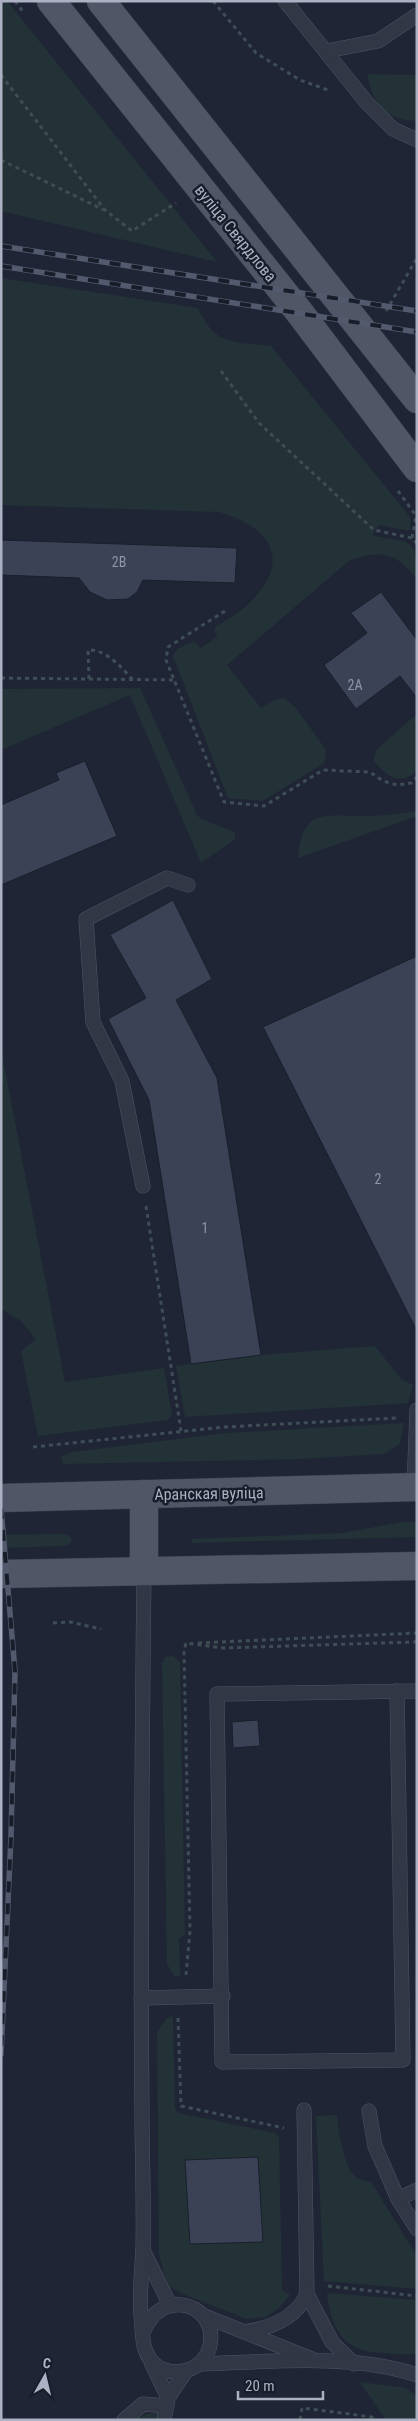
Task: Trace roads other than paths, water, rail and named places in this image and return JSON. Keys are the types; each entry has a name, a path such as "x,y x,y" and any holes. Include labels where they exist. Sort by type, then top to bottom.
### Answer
{"main road":[{"name":"вуліца Свярдлова","path":"50,1 300,313 417,468"},
{"path":"101,1 417,399"},
{"name":"Аранская вуліца","path":"1,1498 415,1487"},
{"path":"144,1494 144,1570"},
{"path":"1,1574 417,1566"}],"lane":[{"path":"285,1 367,103 393,129 417,140"},
{"path":"327,51 378,41 417,15"},
{"path":"143,1186 122,1081 93,1022 86,920 167,878 188,885"},
{"path":"415,1487 417,1410"},
{"path":"144,1570 141,1998 143,2249 140,2299 144,2348 151,2360 167,2402"},
{"path":"397,1691 403,2060 222,2062 223,1996 218,1694 397,1691 417,1691"},
{"path":"141,1998 223,1996"},
{"path":"245,2332 267,2328 279,2323 304,2302 307,2294 304,2110"},
{"path":"369,2111 375,2146 398,2199 417,2229"},
{"path":"398,2199 417,2190"},
{"path":"143,2249 170,2305"},
{"path":"307,2294 332,2342 354,2364"},
{"path":"143,2333 148,2320 157,2310 170,2305 182,2304 193,2308 202,2315 317,2361"},
{"path":"200,2364 208,2353 211,2340 209,2327 202,2315"},
{"path":"151,2360 161,2369 173,2372 186,2371 200,2364 317,2361 395,2367 417,2363"},
{"path":"395,2367 417,2375"},
{"path":"164,2420 167,2402 186,2371"},
{"path":"124,2420 143,2404 167,2402"}],"railway":[{"path":"1,246 417,311"},
{"path":"1,266 417,332"},
{"path":"1,1508 15,1671 11,1837 1,2054"}]}
